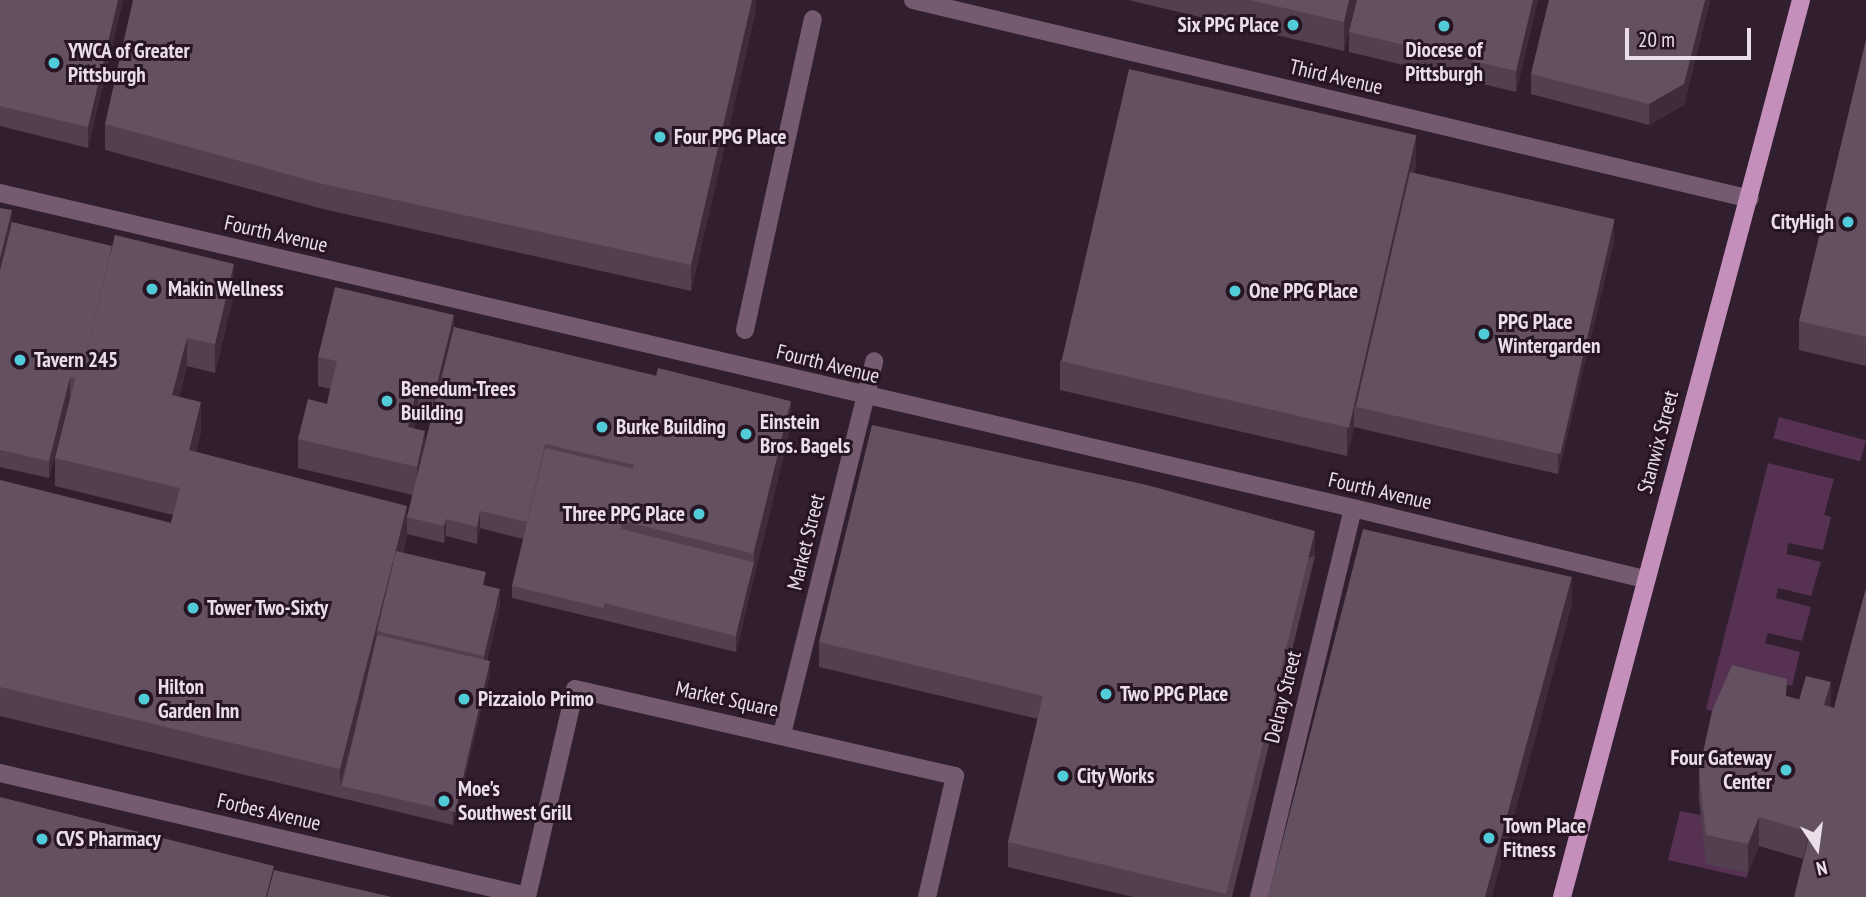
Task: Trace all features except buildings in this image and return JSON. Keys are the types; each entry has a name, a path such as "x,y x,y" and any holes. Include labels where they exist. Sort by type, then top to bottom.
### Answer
{"main road":[{"name":"Stanwix Street","path":"1562,897 1801,0"}],"street":[{"name":"Third Avenue","path":"913,0 943,3 1749,199"},
{"path":"746,330 813,19"},
{"name":"Fourth Avenue","path":"0,193 1353,508 1645,579"},
{"name":"Market Street","path":"782,734 874,361"},
{"name":"Delray Street","path":"1259,897 1353,508"},
{"name":"Market Square","path":"527,897 575,689 782,734 955,776 927,897"},
{"name":"Forbes Avenue","path":"0,773 527,897"}],"shaded area":[{"path":"1779,417 1866,440 1860,462 1773,438"},
{"path":"1768,463 1834,479 1824,515 1831,517 1823,550 1788,543 1787,554 1821,562 1811,596 1778,588 1776,598 1811,607 1802,641 1768,633 1765,643 1800,652 1792,686 1782,684 1723,715 1706,709"},
{"path":"1680,811 1701,815 1748,873 1747,878 1668,860"}],"place":[{"name":"Six PPG Place","path":"1293,25"},
{"name":"Diocese of Pittsburgh","path":"1444,26"},
{"name":"YWCA of Greater Pittsburgh","path":"54,63"},
{"name":"Four PPG Place","path":"660,137"},
{"name":"CityHigh","path":"1848,222"},
{"name":"Makin Wellness","path":"152,289"},
{"name":"One PPG Place","path":"1235,291"},
{"name":"PPG Place Wintergarden","path":"1484,334"},
{"name":"Tavern 245","path":"20,360"},
{"name":"Benedum-Trees Building","path":"387,401"},
{"name":"Burke Building","path":"602,427"},
{"name":"Einstein Bros. Bagels","path":"746,434"},
{"name":"Three PPG Place","path":"699,514"},
{"name":"Tower Two-Sixty","path":"193,608"},
{"name":"Two PPG Place","path":"1106,694"},
{"name":"Hilton Garden Inn","path":"144,699"},
{"name":"Pizzaiolo Primo","path":"464,699"},
{"name":"Four Gateway Center","path":"1786,770"},
{"name":"City Works","path":"1063,776"},
{"name":"Moe's Southwest Grill","path":"444,801"},
{"name":"Town Place Fitness","path":"1489,838"},
{"name":"CVS Pharmacy","path":"42,839"}]}
